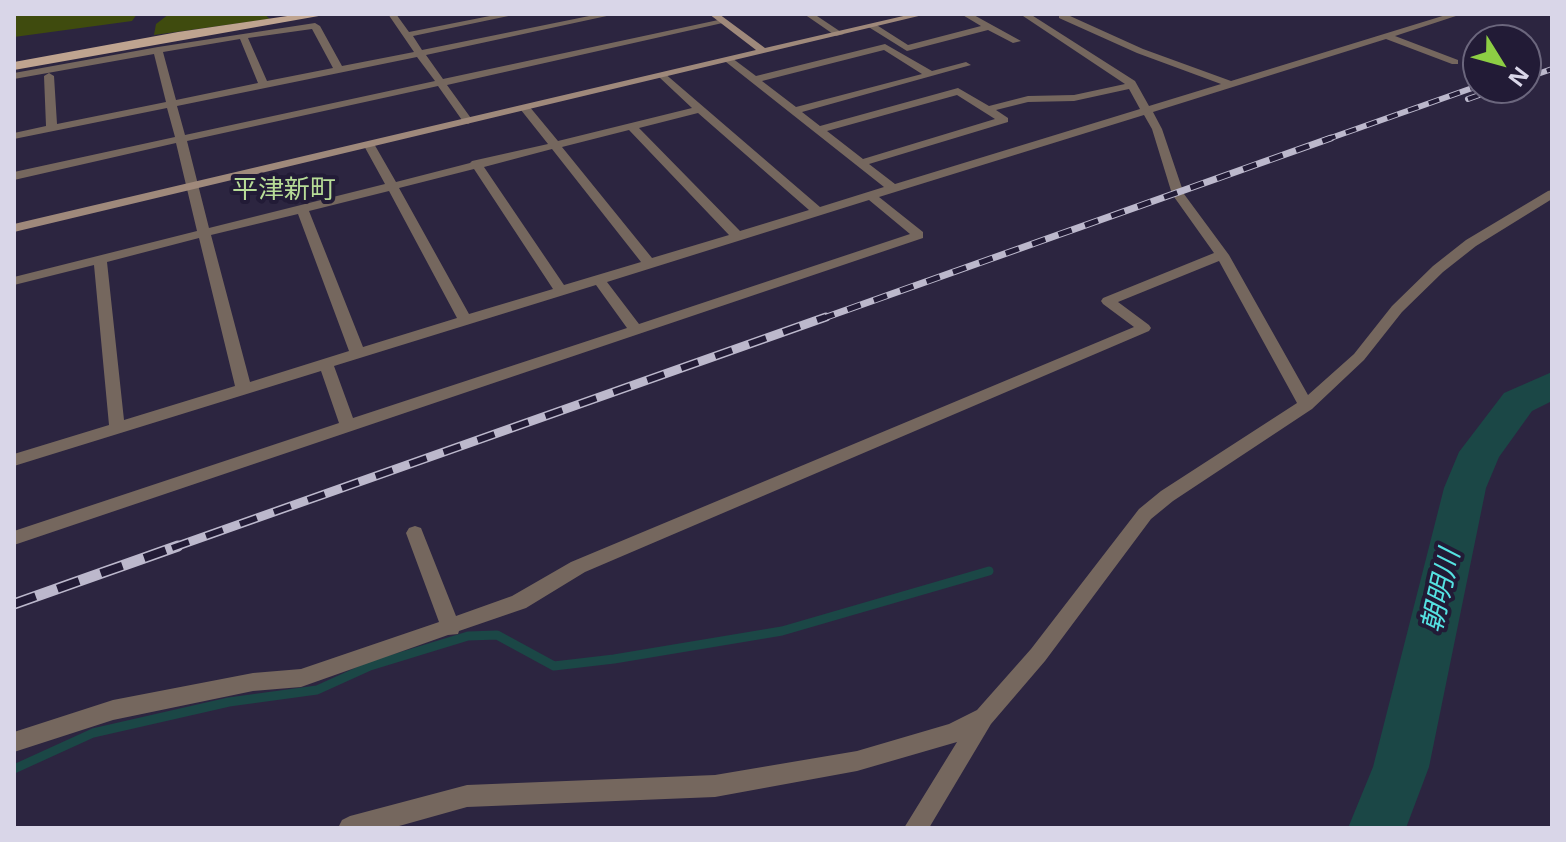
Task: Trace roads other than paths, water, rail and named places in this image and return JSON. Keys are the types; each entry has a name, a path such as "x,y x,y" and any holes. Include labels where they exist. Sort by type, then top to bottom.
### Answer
{"main road":[{"path":"14,66 178,35 324,14"}],"street":[{"path":"392,14 468,121"},
{"path":"406,35 514,14"},
{"path":"14,136 612,14"},
{"path":"713,14 764,52"},
{"path":"808,14 839,34"},
{"path":"14,228 923,14"},
{"path":"965,14 1016,41"},
{"path":"1024,14 1133,85 1157,129 1178,194 1222,255 1306,405"},
{"path":"1068,14 1062,16 1140,51 1230,84"},
{"path":"14,460 1458,14"},
{"path":"14,176 723,22"},
{"path":"14,76 315,26 339,69"},
{"path":"872,26 907,48 988,27"},
{"path":"522,32 531,41"},
{"path":"243,36 263,84"},
{"path":"1386,36 1455,62"},
{"path":"754,80 885,47 931,75"},
{"path":"539,50 548,59"},
{"path":"14,84 159,52"},
{"path":"159,52 244,390"},
{"path":"729,60 894,189"},
{"path":"794,111 966,65"},
{"path":"663,75 818,212"},
{"path":"49,76 52,128"},
{"path":"988,109 1028,99 1074,98 1133,85"},
{"path":"819,130 958,91 1004,120 861,163"},
{"path":"525,108 650,264"},
{"path":"14,281 700,109"},
{"path":"631,126 738,237"},
{"path":"369,144 466,321"},
{"path":"476,163 561,291"},
{"path":"916,828 984,717 1038,655 1145,514 1167,496 1306,405 1359,357 1397,309 1438,269 1471,243 1552,194"},
{"path":"14,538 919,235 871,196"},
{"path":"302,208 358,354"},
{"path":"14,742 113,710 253,682 301,678 519,602 578,567 1144,328 1108,301 1222,255"},
{"path":"100,259 117,428"},
{"path":"598,279 636,330"},
{"path":"326,364 348,427"},
{"path":"415,533 451,628"},
{"path":"350,828 467,796 715,786 843,764 921,744 984,717"}],"waterway":[{"name":"朝明川","path":"1377,828 1401,767 1465,488 1480,452 1518,402 1552,385"},
{"path":"14,769 93,733 229,702 317,690 370,666 468,636 497,635 554,666 614,659 782,631 989,571"}],"railway":[{"path":"1542,72 1552,69"},
{"path":"1325,140 1462,92"},
{"path":"821,319 1331,138"},
{"path":"172,548 826,317"},
{"path":"14,604 178,546"}],"district":[{"name":"平津新町","path":"284,191"}]}
